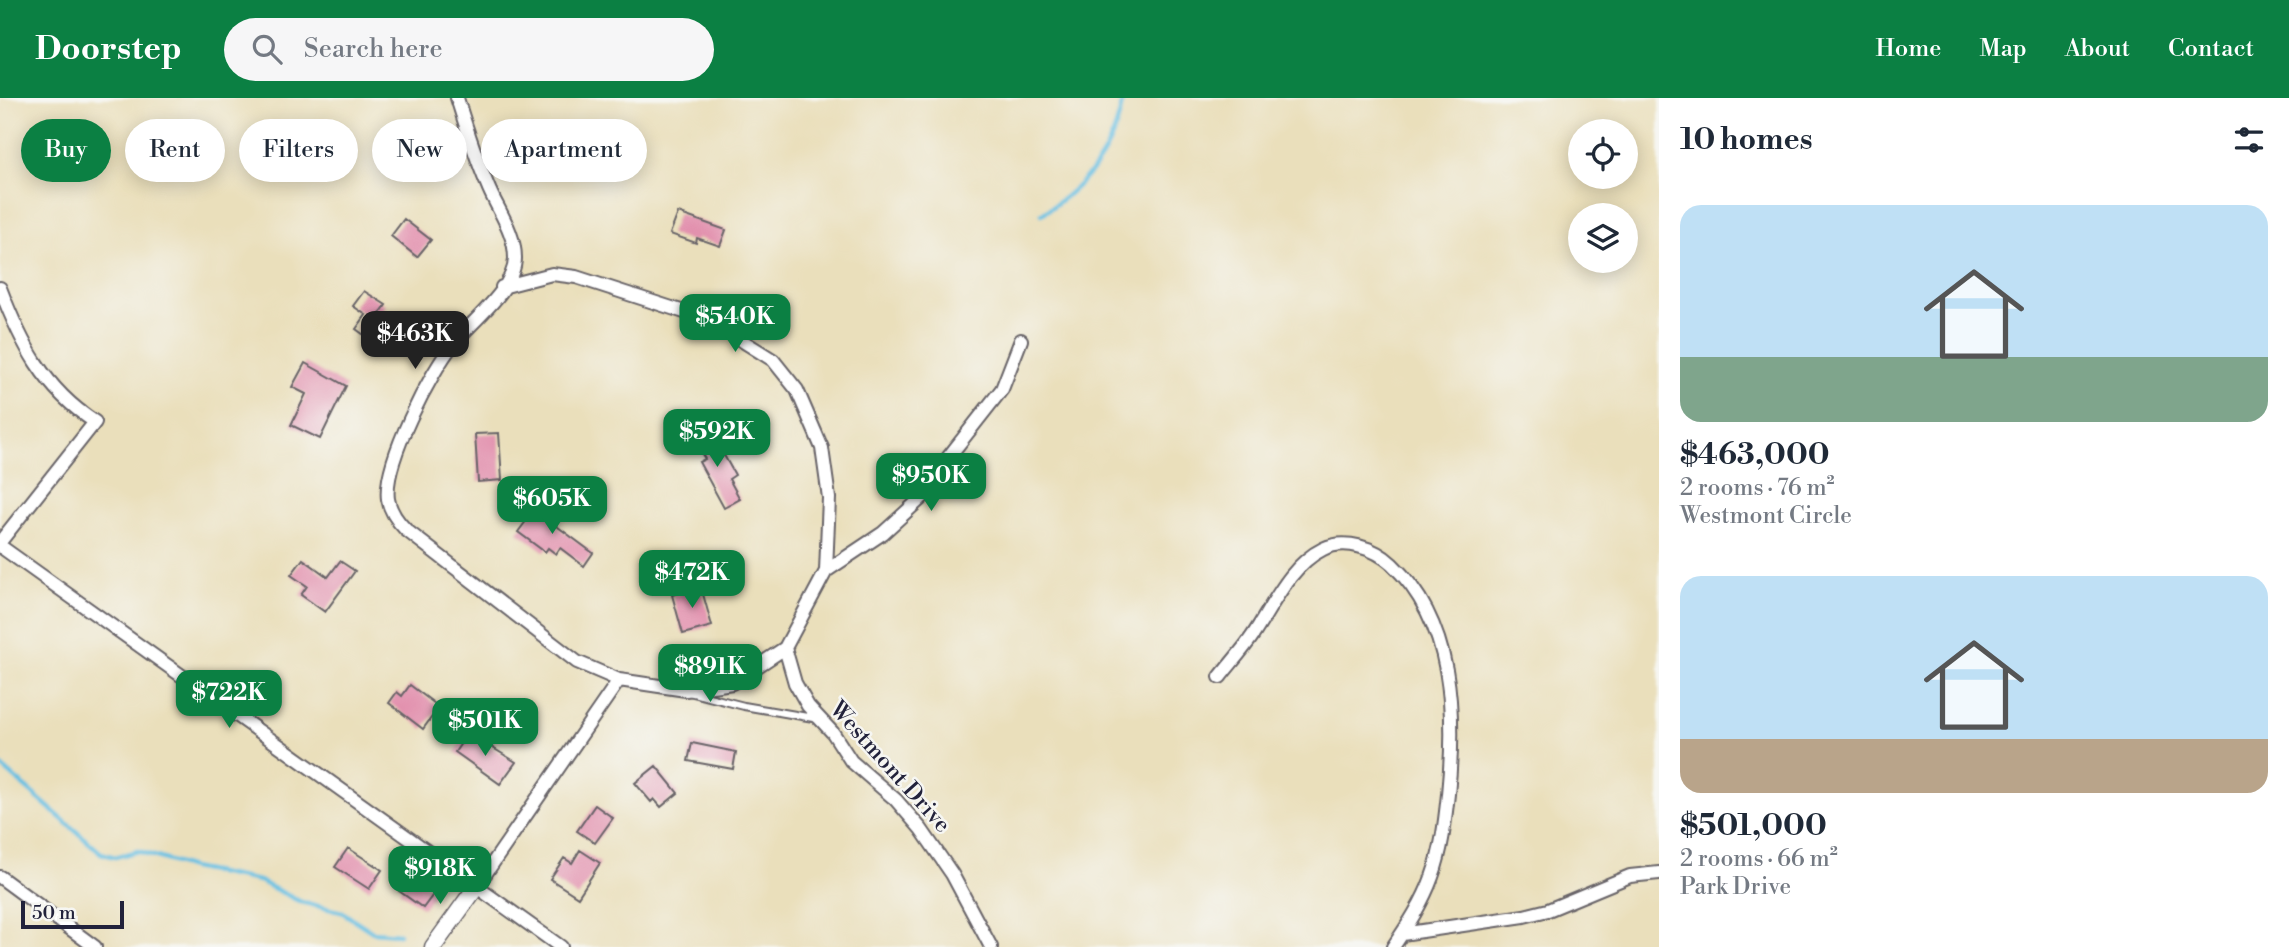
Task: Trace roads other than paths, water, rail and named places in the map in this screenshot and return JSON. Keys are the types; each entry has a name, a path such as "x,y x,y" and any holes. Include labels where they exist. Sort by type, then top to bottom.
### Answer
{"street":[{"path":"457,98 483,175 513,245 513,270 502,287 489,308 462,334 431,374 400,444 389,486 388,498 392,510 406,530 577,662 599,674 619,680 682,690 732,683 785,648 826,571 829,498 822,448 797,390 773,360 709,320 576,277 552,274 502,287"},
{"path":"0,288 13,323 44,379 71,405 95,422 0,544 561,947"},
{"path":"826,571 883,533 928,492 947,459 1002,389 1021,340"},
{"path":"1220,677 1252,637 1294,574 1323,549 1348,545 1373,551 1393,566 1418,595 1430,617 1445,665 1452,741 1440,854 1422,901 1393,947"},
{"name":"Westmont Drive","path":"785,648 795,683 820,720 851,761 896,800 921,829 952,874 991,947"},
{"path":"433,947 619,680"},
{"path":"1402,934 1524,916 1548,910 1630,876 1659,873"},
{"path":"0,877 95,947"}],"lane":[{"path":"682,690 744,706 820,720"}],"waterway":[{"path":"1042,214 1072,191 1096,165 1113,135 1123,98"},
{"path":"0,765 101,853 115,857 138,851 191,868 259,881 301,902 342,912 373,932 399,934"}]}
